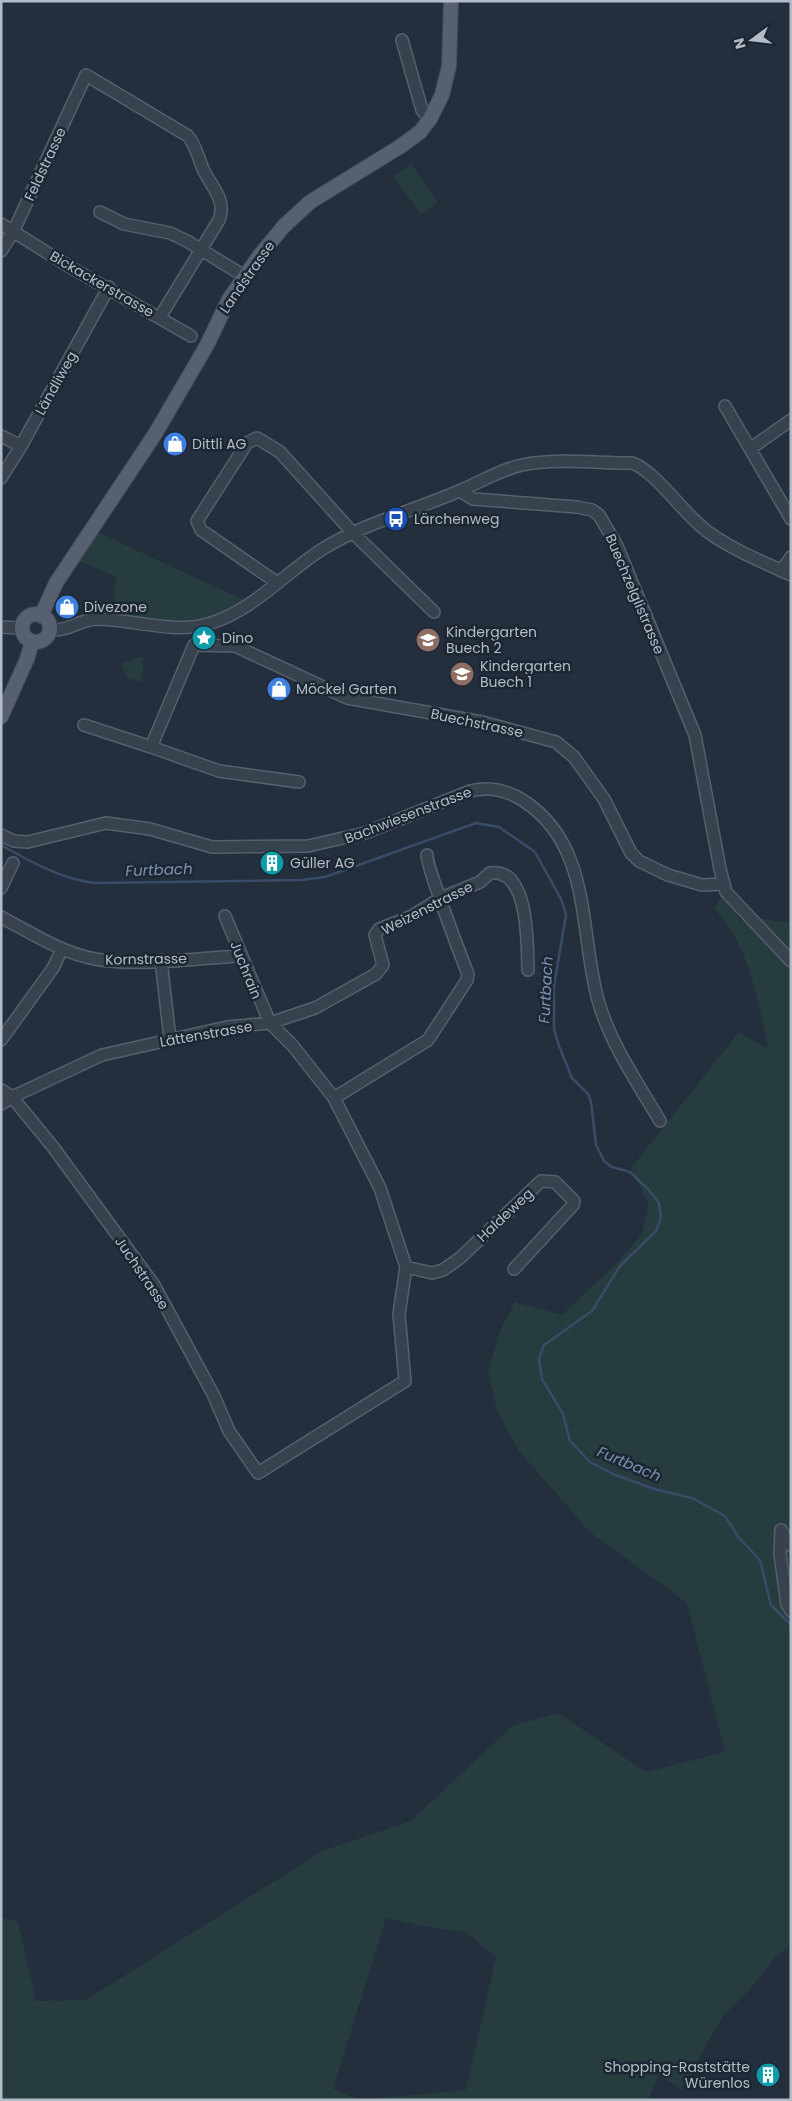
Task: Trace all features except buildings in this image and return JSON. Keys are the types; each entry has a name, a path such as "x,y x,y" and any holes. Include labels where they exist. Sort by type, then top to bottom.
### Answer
{"main road":[{"name":"Landstrasse","path":"42,616 56,583 159,427 207,345 229,299 268,244 302,209 328,189 406,142 420,132 430,119 442,96 449,66 451,1"},
{"path":"42,616 46,619 50,630 42,641 32,642 25,636 22,628 29,617 42,616"},
{"path":"1,717 27,659 32,642"}],"street":[{"path":"402,40 422,110 430,119"},
{"name":"Feldstrasse","path":"1,251 13,232 86,75 180,129 193,143 208,178 219,195 221,208 219,220 202,250"},
{"path":"100,212 124,224 170,233 244,276"},
{"name":"Bickackerstrasse","path":"1,224 191,336"},
{"path":"160,317 202,250"},
{"name":"Ländliweg","path":"1,478 21,446 109,287"},
{"path":"725,406 791,519"},
{"path":"750,449 791,420"},
{"path":"1,436 21,446"},
{"path":"276,582 201,530 197,521 247,443 257,438 280,452 352,532 434,612"},
{"path":"50,630 65,630 84,621 95,619 189,627 206,625 233,614 301,563 352,532 460,491 498,472 522,465 553,462 632,463 646,469 686,513 709,532 786,573 791,557"},
{"name":"Buechzelglistrasse","path":"460,491 473,499 577,507 592,510 599,516 617,546 695,735 722,884 732,900 771,938 791,961"},
{"path":"1,627 22,628"},
{"path":"151,747 194,645 190,638 189,627"},
{"name":"Buechstrasse","path":"194,645 236,646 347,698 482,722 556,742 574,757 604,800 631,853 639,861 668,875 702,885 722,884"},
{"path":"84,724 219,771 299,782"},
{"name":"Bachwiesenstrasse","path":"1,836 14,841 28,842 106,823 150,829 212,847 308,846 365,833 470,791 488,788 508,792 527,804 555,828 572,860 588,934 598,1000 611,1035 660,1121"},
{"path":"334,1098 428,1040 467,980 468,974 426,862 427,855"},
{"path":"1,888 13,862"},
{"name":"Weizenstrasse","path":"270,1023 315,1008 376,974 383,964 375,935 379,929 412,916 441,898 480,882 490,873 500,874 511,881 524,903 528,970"},
{"name":"Juchrain","path":"224,916 270,1023"},
{"name":"Kornstrasse","path":"1,917 62,949 94,959 120,962 240,956"},
{"path":"1,1040 53,968 62,949"},
{"path":"161,960 170,1039"},
{"name":"Lättenstrasse","path":"1,1104 102,1055 227,1027 270,1023 293,1046 334,1098 380,1188 406,1267 402,1287 399,1327 406,1381 258,1473"},
{"name":"Juchstrasse","path":"1,1090 12,1097 53,1147 154,1285 214,1394 229,1431 258,1473"},
{"name":"Haldeweg","path":"406,1267 432,1273 443,1270 460,1258 541,1181 555,1182 574,1201 573,1205 514,1268"},
{"path":"791,1546 781,1530 780,1554 787,1604 791,1611"}],"green space":[{"path":"411,164 438,202 421,214 393,177"},
{"path":"97,532 244,600 224,614 211,619 197,621 168,622 112,614 116,576 76,560"},
{"path":"143,656 141,682 127,678 121,663"},
{"path":"722,896 741,921 754,918 791,923 791,1944 776,1956 751,1988 723,2016 681,2089 659,2075 648,2100 360,2100 1,2100 1,1917 18,1922 36,2001 86,2000 322,1851 411,1821 512,1726 558,1713 646,1772 725,1752 687,1603 590,1532 518,1450 497,1410 488,1371 500,1331 515,1302 562,1315 616,1264 641,1235 649,1205 631,1168 739,1032 769,1050 751,975 744,956 726,923 714,909","holes":["386,1918 438,1929 465,1932 496,1957 466,2090 360,2100 333,2089"]}],"waterway":[{"name":"Furtbach","path":"1,845 59,874 96,883 301,880 325,877 476,823 499,827 535,852 561,899 566,915 554,986 554,1029 559,1046 572,1078 588,1094 591,1102 596,1145 604,1161 612,1167 630,1172 649,1190 659,1203 661,1217 656,1231 620,1266 592,1311 544,1345 539,1359 542,1379 563,1414 570,1441 590,1462 613,1474 654,1489 692,1498 725,1516 739,1538 760,1560 771,1605 791,1625"}],"place":[{"name":"Dittli AG","path":"175,444"},
{"name":"Lärchenweg","path":"396,519"},
{"name":"Divezone","path":"67,607"},
{"name":"Dino","path":"204,638"},
{"name":"Kindergarten Buech 2","path":"428,640"},
{"name":"Kindergarten Buech 1","path":"462,674"},
{"name":"Möckel Garten","path":"279,689"},
{"name":"Güller AG","path":"272,863"},
{"name":"Shopping-Raststätte Würenlos","path":"768,2075"}]}
